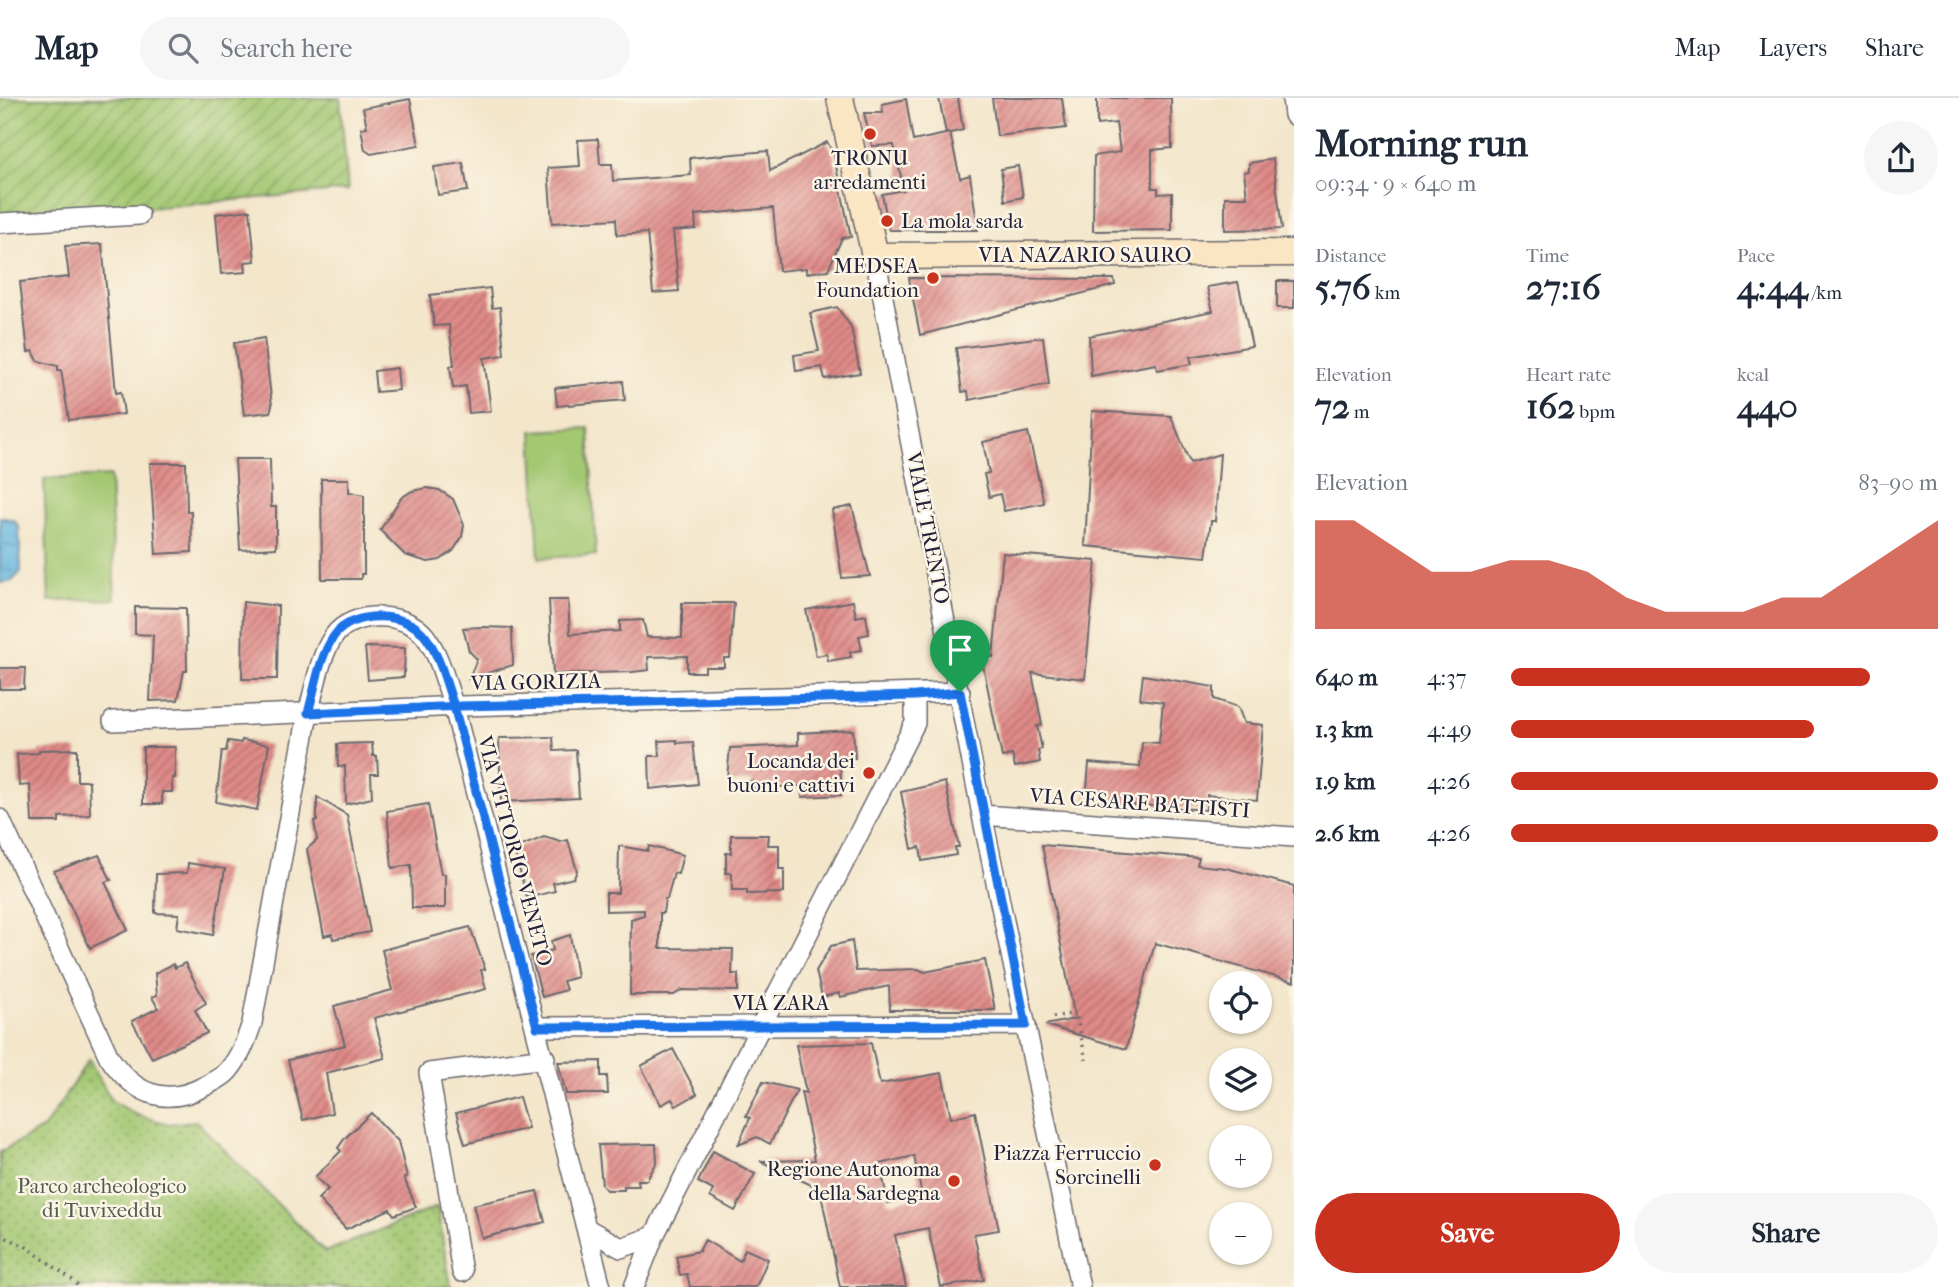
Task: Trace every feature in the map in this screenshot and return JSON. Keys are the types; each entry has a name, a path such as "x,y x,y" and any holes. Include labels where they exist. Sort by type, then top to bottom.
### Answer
{"street":[{"name":"VIALE TRENTO","path":"840,98 875,256 982,815 1080,1287"},
{"path":"1292,98 1294,115"},
{"path":"0,223 139,215"},
{"name":"VIA NAZARIO SAURO","path":"875,256 1294,253"},
{"name":"VIA VITTORIO VENETO","path":"0,819 109,1057 123,1078 146,1093 167,1096 195,1091 226,1074 242,1052 252,1023 308,713 321,665 333,636 350,621 376,617 403,622 425,635 454,706 601,1287"},
{"name":"VIA GORIZIA","path":"113,721 454,706 915,696 960,692"},
{"path":"634,1287 654,1236 915,723 915,696"},
{"name":"VIA CESARE BATTISTI","path":"982,815 1294,837"},
{"name":"VIA ZARA","path":"537,1027 1026,1025"},
{"path":"462,1272 429,1073 545,1058"},
{"path":"586,1228 621,1248 654,1236"}],"path":[{"path":"1053,1017 1076,1013 1086,1060"},
{"path":"0,1235 25,1246 78,1287"}],"green space":[{"path":"0,98 340,98 348,190 135,209 0,215"},
{"path":"589,428 596,555 539,558 532,431"},
{"path":"110,476 115,599 49,601 44,479"},
{"name":"Parco archeologico di Tuvixeddu","path":"89,1059 111,1100 137,1115 169,1124 196,1121 325,1252 437,1207 451,1287 0,1287 0,1152 44,1128"}],"water":[{"path":"0,517 14,520 19,527 21,572 12,581 0,583"}],"building":[{"path":"939,98 958,98 963,130 946,134"},
{"path":"992,98 1062,98 1066,128 997,136"},
{"path":"1097,98 1171,98 1172,148 1152,150 1152,188 1158,188 1158,194 1172,193 1172,230 1093,231 1094,156 1120,152 1116,123 1097,125"},
{"path":"410,99 419,145 371,154 365,150 361,128 367,127 363,108"},
{"path":"906,99 913,141 950,133 960,178 970,175 978,230 889,230 882,194 904,190 894,145 872,146 864,113 883,113 882,104"},
{"path":"598,139 600,164 612,164 613,181 691,175 690,158 768,151 770,171 827,142 833,152 851,237 842,238 828,270 806,273 806,268 779,271 773,208 695,215 696,229 673,231 679,291 653,293 647,233 617,235 616,219 552,223 548,168 580,166 578,140"},
{"path":"1273,159 1282,229 1225,230 1225,197 1247,197 1244,172 1249,171 1249,163"},
{"path":"463,163 468,191 438,195 434,167"},
{"path":"1018,166 1023,197 1005,201 1001,169"},
{"path":"250,210 255,261 245,262 246,272 221,274 216,214"},
{"path":"102,244 116,393 121,392 124,414 69,420 61,370 58,370 58,366 38,361 33,351 28,352 20,282 69,277 65,246"},
{"path":"909,278 1114,279 1115,285 920,335"},
{"path":"1277,281 1294,281 1294,308 1277,308"},
{"path":"1238,282 1252,346 1190,357 1192,364 1157,370 1156,364 1091,376 1089,336 1213,311 1207,287"},
{"path":"490,288 492,308 500,307 504,355 484,358 491,411 469,413 466,386 453,388 450,366 454,365 449,325 434,326 430,295"},
{"path":"837,307 851,327 860,373 825,379 822,367 796,371 794,355 819,351 810,313"},
{"path":"1043,337 1049,384 969,400 968,391 962,392 956,348"},
{"path":"264,338 272,406 270,412 244,415 234,343"},
{"path":"397,368 399,390 376,392 374,371"},
{"path":"623,381 625,400 557,406 555,388"},
{"path":"1092,411 1171,416 1190,463 1220,454 1215,521 1211,521 1206,557 1085,546"},
{"path":"1028,432 1044,503 1004,511 1000,494 989,497 984,474 989,473 983,442"},
{"path":"235,459 270,459 271,507 276,507 276,548 240,550"},
{"path":"150,463 186,463 187,512 191,511 192,552 156,554"},
{"path":"321,479 349,479 349,492 364,495 364,574 361,574 361,579 322,579"},
{"path":"427,488 439,490 453,499 464,525 462,537 453,551 440,560 428,562 405,555 380,530 401,498 412,491"},
{"path":"852,506 870,576 842,578 832,510"},
{"path":"1003,553 1096,561 1085,679 1032,673 1042,725 1037,726 1042,749 1038,750 1040,762 1015,767 1012,755 1002,757 981,656 993,657"},
{"path":"549,600 568,600 570,634 620,631 620,621 643,620 647,637 682,638 682,603 734,603 730,658 724,658 724,667 705,667 705,672 687,672 687,656 648,657 649,670 553,674"},
{"path":"853,601 856,617 866,615 869,634 859,636 862,650 850,652 851,657 828,661 827,654 816,656 806,610"},
{"path":"243,602 278,606 277,679 242,679"},
{"path":"135,607 186,608 187,671 184,671 178,700 150,701 153,635 135,634"},
{"path":"463,628 512,628 513,665 469,679 477,659 469,651"},
{"path":"365,647 405,648 404,677 368,680"},
{"path":"0,668 25,668 24,689 0,689"},
{"path":"1143,675 1214,687 1214,699 1238,707 1244,723 1263,725 1257,800 1207,795 1206,810 1086,801 1089,763 1140,767 1142,742 1159,743 1163,702 1140,699"},
{"path":"853,730 855,758 840,758 842,795 802,797 801,786 752,788 752,781 730,783 730,777 727,777 730,748 798,745 798,733"},
{"path":"553,737 554,751 576,750 579,798 501,802 499,738"},
{"path":"242,740 269,745 257,810 216,802 222,751 226,751 228,741 241,743"},
{"path":"677,740 677,743 693,742 698,784 650,789 649,756 660,756 659,741"},
{"path":"372,743 373,756 377,756 378,774 371,774 372,798 346,804 345,766 338,767 337,744"},
{"path":"143,747 175,747 172,792 162,792 162,804 143,804"},
{"path":"77,749 77,781 89,781 90,815 59,817 59,822 32,822 30,785 19,786 17,754 39,753 39,750"},
{"path":"945,782 959,847 955,847 956,855 922,861 920,847 912,849 901,792"},
{"path":"317,797 347,815 370,932 333,939 332,934 324,936 307,849 317,840 314,821 317,821"},
{"path":"428,804 441,874 445,874 445,908 412,908 411,865 392,868 387,811"},
{"path":"731,835 769,835 768,845 779,845 779,869 784,869 784,893 747,894 747,890 732,890 732,873 726,873 726,853 731,853"},
{"path":"544,837 561,842 568,840 577,871 574,878 553,883 555,891 527,898 514,849"},
{"path":"1042,845 1199,858 1197,865 1226,868 1294,886 1294,982 1272,976 1272,971 1255,971 1155,943 1126,1049 1045,1025 1075,1019"},
{"path":"619,846 648,851 649,846 683,855 678,874 674,873 665,899 663,913 660,913 660,948 733,949 732,974 738,974 738,991 682,990 674,995 630,995 631,919 644,915 644,910 606,911 606,893 618,893"},
{"path":"99,855 111,880 105,882 128,930 90,948 54,871"},
{"path":"188,863 225,869 213,935 177,928 179,914 155,913 156,874 187,873"},
{"path":"470,927 485,969 481,970 486,989 374,1018 385,1058 326,1073 332,1113 303,1120 288,1060 345,1045 334,1006 392,990 382,950"},
{"path":"570,935 577,977 563,981 566,990 542,997 531,956 553,950 551,941"},
{"path":"852,941 856,971 918,969 925,972 985,960 995,1010 890,1010 889,986 840,997 839,993 822,997 816,971 831,946"},
{"path":"185,963 206,1003 195,1010 207,1033 152,1058 132,1021 158,1008 152,997 157,995 155,973 173,964 175,968"},
{"name":"Regione Autonoma della Sardegna","path":"871,1043 880,1084 942,1073 951,1118 975,1112 999,1230 974,1234 984,1280 941,1287 928,1228 895,1235 906,1287 840,1287 820,1189 760,1161 815,1160 801,1092 806,1093 796,1045","holes":["914,1156 922,1196 888,1203 880,1164"]},
{"path":"673,1049 697,1094 676,1106 672,1099 661,1105 641,1066"},
{"path":"601,1061 601,1076 607,1076 608,1094 566,1094 558,1062"},
{"path":"763,1082 797,1090 770,1144 757,1137 738,1145 750,1118 746,1116"},
{"path":"519,1097 528,1128 465,1144 456,1113"},
{"path":"371,1113 398,1141 407,1177 404,1178 416,1207 394,1215 390,1209 346,1229 318,1199 328,1189 315,1177 341,1151 338,1148 345,1138"},
{"path":"656,1144 657,1162 647,1180 638,1180 639,1186 624,1186 624,1190 606,1190 602,1185 598,1145"},
{"path":"713,1151 755,1174 735,1211 710,1197 713,1190 698,1182"},
{"path":"537,1191 545,1222 482,1238 473,1205"},
{"path":"705,1240 740,1261 745,1249 768,1259 756,1287 690,1287 687,1274 680,1275 676,1256 699,1251"}],"place":[{"name":"TRONU arredamenti","path":"870,134"},
{"name":"La mola sarda","path":"887,221"},
{"name":"MEDSEA Foundation","path":"933,278"},
{"name":"Locanda dei buoni e cattivi","path":"869,773"},
{"name":"Piazza Ferruccio Sorcinelli","path":"1155,1165"},
{"name":"Regione Autonoma della Sardegna","path":"954,1181"}],"route":[{"path":"960,692 915,696 454,706 308,713 321,665 333,636 350,621 376,617 403,622 425,635 454,706 537,1027 1026,1025 982,815 960,692"}]}
